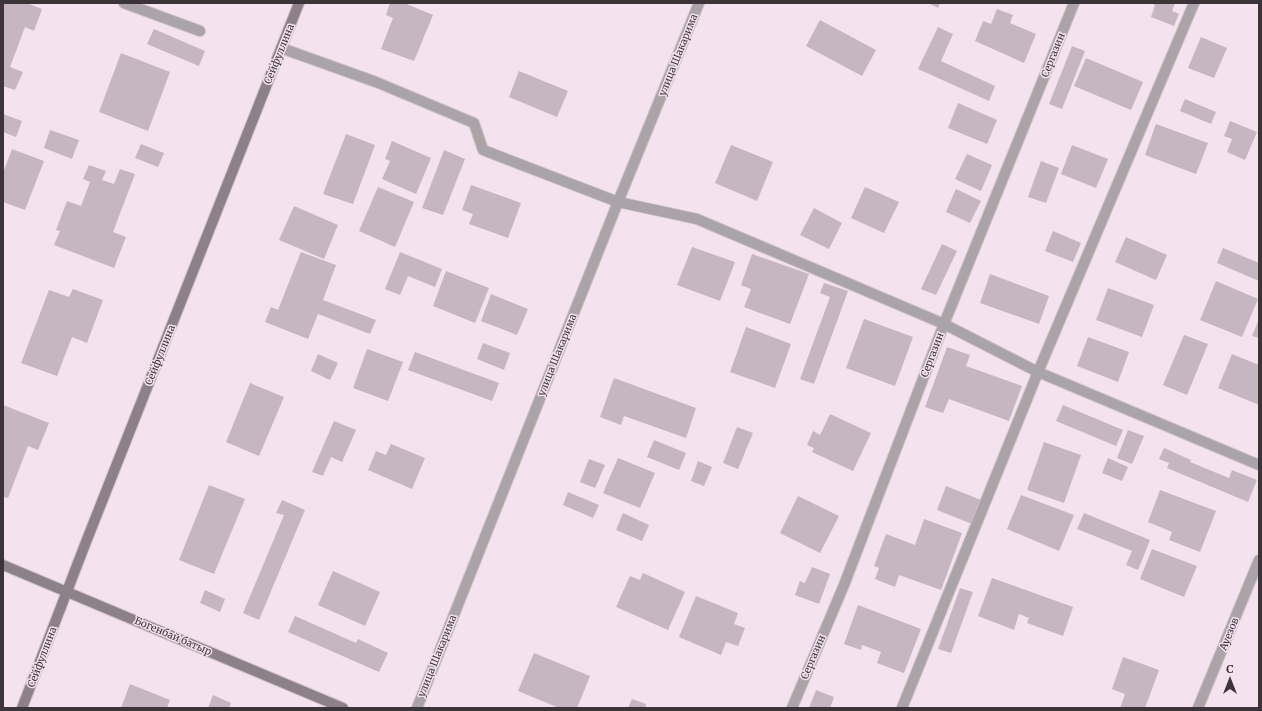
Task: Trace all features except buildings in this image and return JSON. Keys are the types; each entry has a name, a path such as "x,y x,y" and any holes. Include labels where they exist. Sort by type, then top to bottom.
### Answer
{"main road":[{"name":"Сейфуллина","path":"22,708 299,3"},
{"name":"Богенбай батыр","path":"3,565 344,708"}],"street":[{"path":"124,3 200,31"},
{"name":"улица Шакарима","path":"417,708 618,202 699,3"},
{"name":"Сергазин","path":"792,708 844,585 944,324 1074,3"},
{"path":"902,708 1038,372 1194,3"},
{"path":"281,48 376,82 474,123 483,150 618,202 697,219 944,324 1038,372 1259,465"},
{"name":"Ауезов","path":"1198,708 1259,560"}]}
